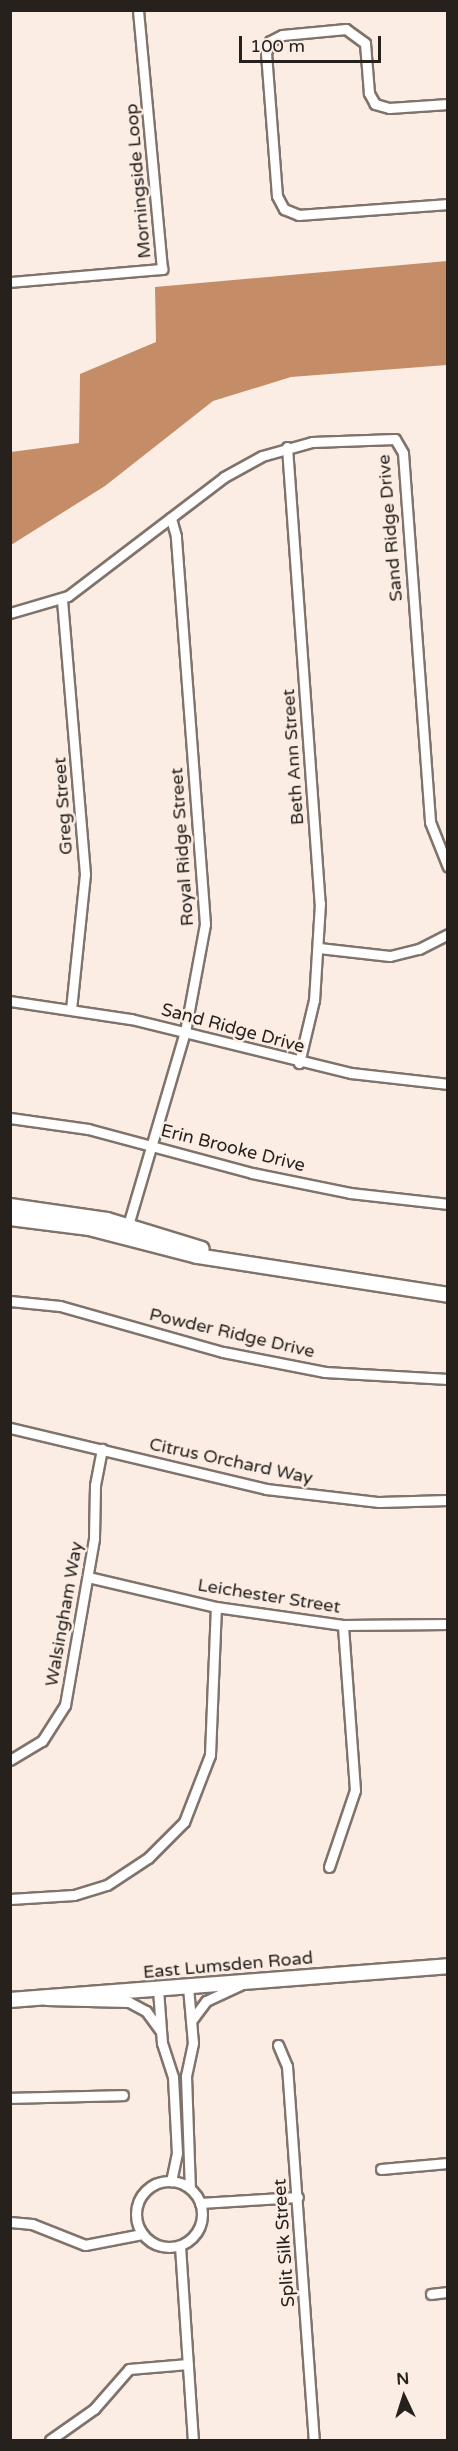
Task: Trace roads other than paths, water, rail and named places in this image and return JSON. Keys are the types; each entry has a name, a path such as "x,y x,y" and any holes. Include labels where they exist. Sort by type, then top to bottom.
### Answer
{"street":[{"name":"Morningside Loop","path":"10,282 162,269 138,10"},
{"path":"447,104 389,108 375,104 369,93 365,42 346,29 282,35 270,41 266,53 277,196 284,209 300,215 447,204"},
{"name":"Sand Ridge Drive","path":"10,613 62,600 231,472 287,447 383,436 402,449 430,822 447,867"},
{"name":"Beth Ann Street","path":"287,447 319,948 299,1062"},
{"name":"Royal Ridge Street","path":"126,1231 154,1145 185,1032 205,924 176,536 171,518"},
{"name":"Greg Street","path":"62,600 85,874 71,1009"},
{"path":"319,948 390,956 420,949 447,933"},
{"name":"Sand Ridge Drive","path":"10,1001 71,1009 185,1032 299,1062 447,1084"},
{"name":"Erin Brooke Drive","path":"10,1118 154,1145 263,1176 447,1204"},
{"path":"10,1206 126,1231 220,1258 447,1295"},
{"path":"10,1218 126,1231"},
{"path":"402,1288 447,1286"},
{"name":"Powder Ridge Drive","path":"10,1301 60,1306 223,1352 325,1372 447,1379"},
{"name":"Citrus Orchard Way","path":"10,1428 266,1489 379,1502 447,1500"},
{"name":"Walsingham Way","path":"10,1760 42,1741 61,1715 88,1577 102,1449"},
{"name":"Leichester Street","path":"88,1577 216,1606 343,1625 447,1624"},
{"path":"10,1899 74,1895 107,1885 148,1858 184,1822 202,1786 212,1744 216,1606"},
{"path":"329,1867 355,1790 343,1625"},
{"name":"East Lumsden Road","path":"10,2000 447,1966"},
{"path":"191,2021 206,2001 251,1982"},
{"path":"188,1987 191,2021 186,2076 190,2188 200,2203 201,2224 180,2246 159,2246 142,2234 137,2203 150,2186 171,2181 190,2188"},
{"path":"158,1989 161,2032 173,2077 177,2153 171,2181"},
{"path":"38,1998 62,2004 129,2002 146,2011 161,2032"},
{"name":"Split Silk Street","path":"278,2045 286,2066 298,2197 314,2440"},
{"path":"10,2098 96,2091 123,2095"},
{"path":"381,2169 447,2163"},
{"path":"200,2203 298,2197"},
{"path":"10,2222 32,2224 86,2245 142,2234"},
{"path":"180,2246 193,2440"},
{"path":"431,2294 447,2292"},
{"path":"50,2440 64,2437 129,2369 188,2364"}]}
